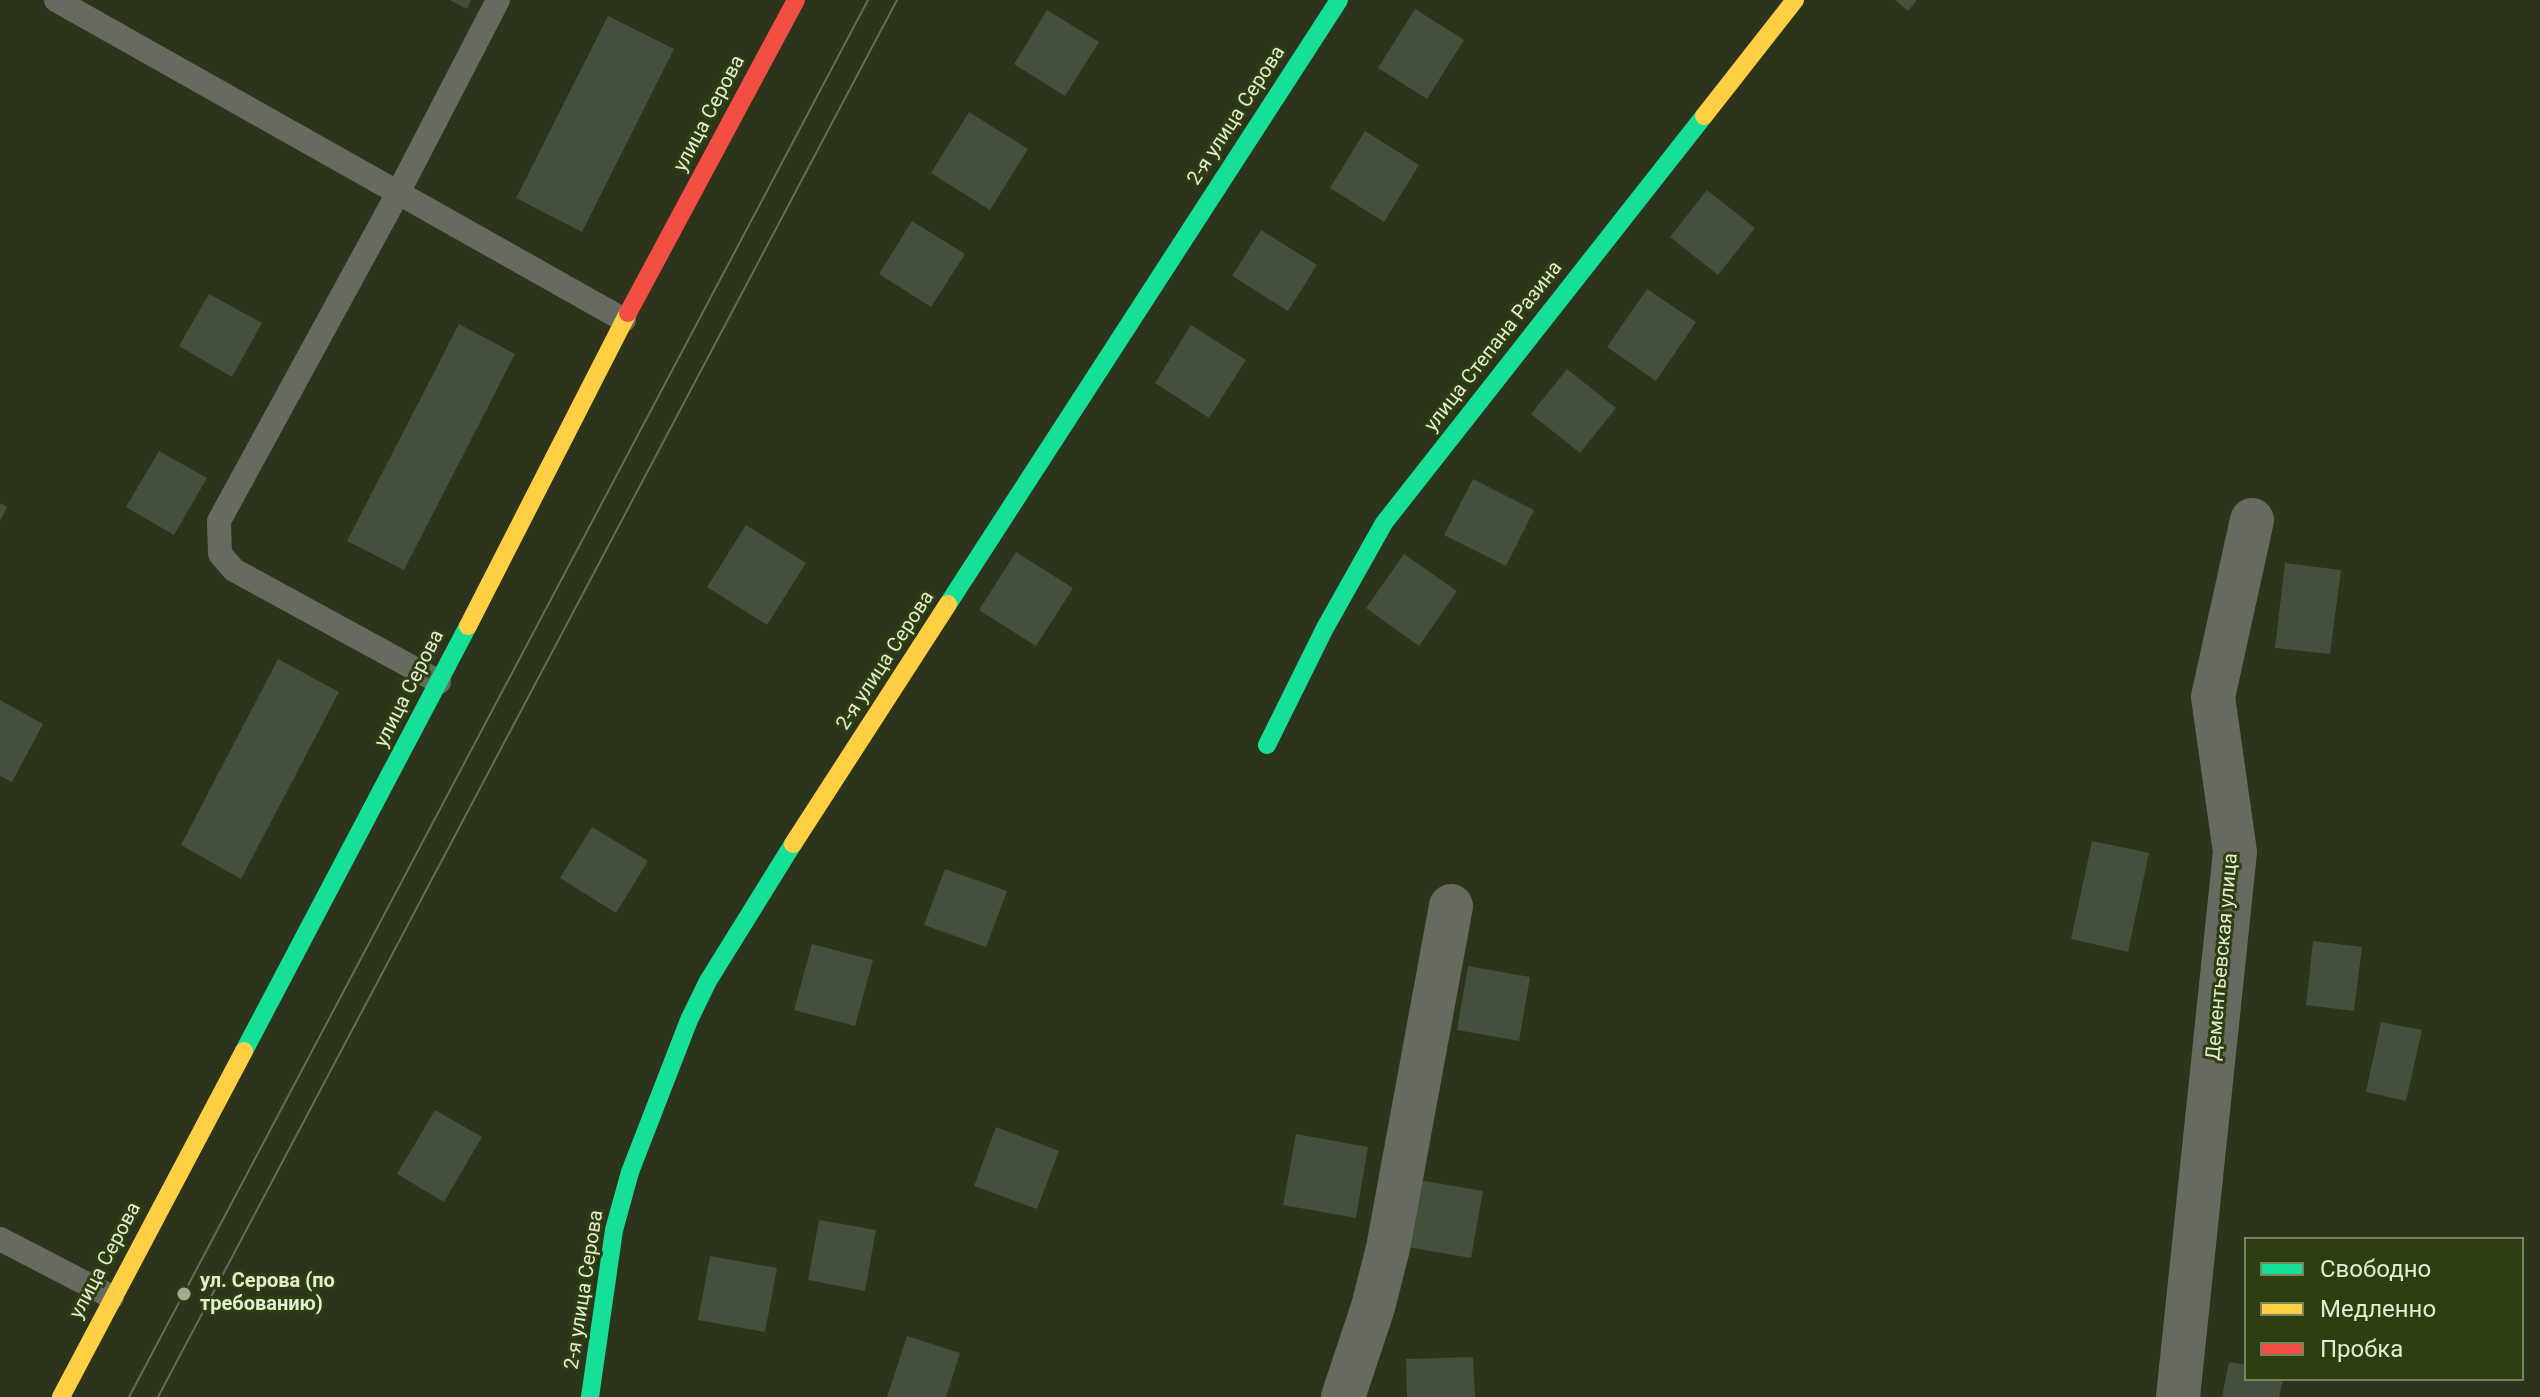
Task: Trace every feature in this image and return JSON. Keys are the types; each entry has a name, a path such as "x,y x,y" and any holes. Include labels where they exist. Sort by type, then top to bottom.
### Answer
{"street":[{"name":"улица Серова","path":"61,1397 439,682 624,320 796,0"},
{"name":"2-я улица Серова","path":"594,1397 614,1230 658,1097 708,981 793,844 1339,0"},
{"name":"улица Степана Разина","path":"1267,745 1325,628 1384,523 1795,0"},
{"name":"Дементьевская улица","path":"2178,1397 2235,852 2213,697 2252,520"},
{"path":"1343,1397 1373,1307 1388,1248 1451,906"}],"lane":[{"path":"56,0 624,320"},
{"path":"439,682 234,570 220,554 219,521 398,193 498,0"},
{"path":"0,1239 112,1297"}],"building":[{"path":"450,0 471,0 467,9"},
{"path":"1895,0 1917,0 1908,11"},
{"path":"1415,9 1464,40 1427,99 1378,68"},
{"path":"1047,10 1099,42 1065,96 1014,64"},
{"path":"608,16 674,49 582,232 516,198"},
{"path":"969,112 1028,149 990,210 931,173"},
{"path":"1365,131 1419,165 1384,222 1330,188"},
{"path":"1707,190 1755,228 1718,275 1670,237"},
{"path":"912,221 965,254 931,307 879,274"},
{"path":"1261,230 1317,265 1288,311 1232,276"},
{"path":"1647,289 1696,322 1656,381 1607,347"},
{"path":"209,294 262,323 232,377 179,346"},
{"path":"459,324 515,354 404,570 347,541"},
{"path":"1191,325 1246,360 1209,418 1155,383"},
{"path":"1567,369 1616,408 1580,453 1531,414"},
{"path":"159,451 207,478 174,535 126,507"},
{"path":"1473,479 1534,510 1506,566 1444,535"},
{"path":"0,503 7,507 0,521"},
{"path":"746,525 806,563 767,625 707,587"},
{"path":"1016,552 1073,588 1036,646 979,610"},
{"path":"1404,554 1457,591 1419,646 1366,608"},
{"path":"2285,563 2341,570 2330,654 2275,648"},
{"path":"278,659 339,692 241,879 181,845"},
{"path":"0,700 43,724 12,782 0,776"},
{"path":"592,827 648,861 616,913 560,878"},
{"path":"2092,841 2149,853 2128,952 2071,939"},
{"path":"945,869 1007,891 986,947 924,925"},
{"path":"2313,941 2362,947 2354,1011 2306,1005"},
{"path":"812,944 873,960 855,1026 794,1010"},
{"path":"1468,966 1530,977 1519,1041 1457,1030"},
{"path":"2381,1022 2422,1030 2406,1101 2366,1092"},
{"path":"435,1110 482,1137 444,1202 397,1174"},
{"path":"996,1127 1059,1151 1037,1209 974,1186"},
{"path":"1296,1134 1368,1147 1356,1218 1283,1205"},
{"path":"1419,1180 1483,1191 1471,1258 1408,1247"},
{"path":"819,1220 876,1230 865,1291 808,1280"},
{"path":"710,1256 777,1268 765,1332 698,1320"},
{"path":"907,1336 960,1353 946,1397 887,1397"},
{"path":"1473,1357 1475,1397 1407,1397 1406,1359"},
{"path":"2229,1362 2244,1365 2244,1381 2283,1381 2279,1397 2222,1397"}],"tram line":[{"path":"129,1397 868,0"},
{"path":"158,1397 897,0"}],"traffic: fast":[{"path":"948,604 1339,0"},
{"path":"1267,745 1325,628 1384,523 1704,116"},
{"path":"244,1051 468,626"},
{"path":"590,1397 614,1230 630,1172 689,1020 708,981 793,844"}],"traffic: slow":[{"path":"1704,116 1795,0"},
{"path":"468,626 628,313"},
{"path":"793,844 948,604"},
{"path":"61,1397 244,1051"}],"traffic: jam":[{"path":"628,313 796,0"}],"place":[{"name":"ул. Серова (по требованию)","path":"184,1294"}]}
